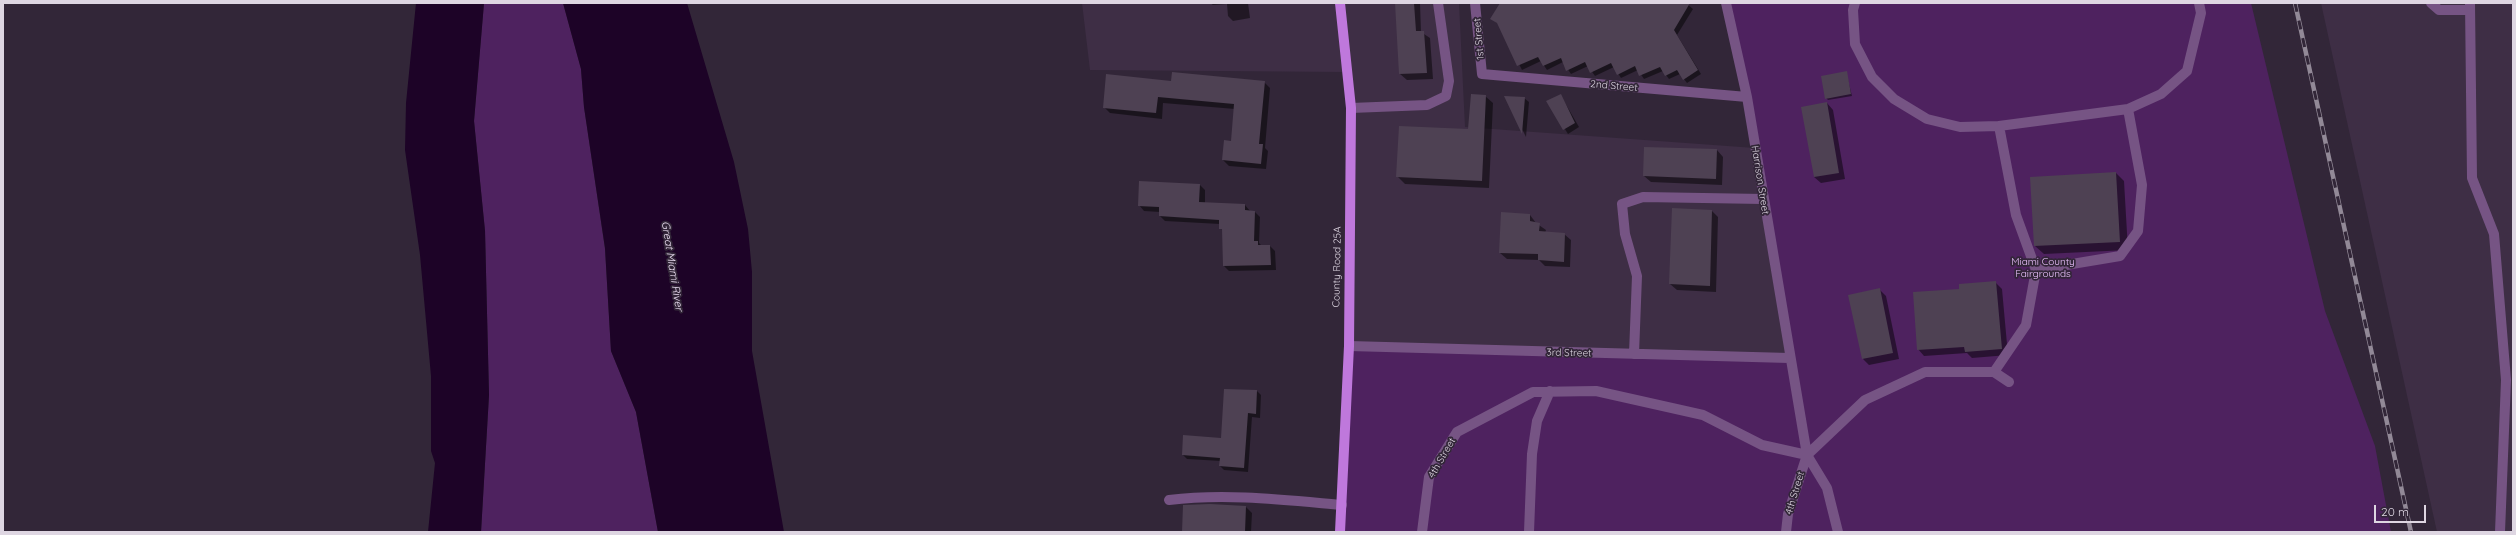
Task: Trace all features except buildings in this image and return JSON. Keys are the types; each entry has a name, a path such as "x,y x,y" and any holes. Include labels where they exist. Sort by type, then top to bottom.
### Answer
{"main road":[{"name":"County Road 25A","path":"1340,3 1351,108 1349,346 1340,532"}],"street":[{"path":"1351,108 1427,105 1446,96 1449,81 1438,3"},
{"name":"1st Street","path":"1475,3 1482,74"},
{"name":"Harrison Street","path":"1726,3 1747,97 1789,358 1807,455"},
{"path":"1855,3 1853,10 1855,44 1872,77 1894,99 1927,119 1960,127 1999,126 2128,109 2161,94 2187,71 2201,13 2199,3"},
{"path":"2431,3 2438,10 2470,7 2472,178 2494,234 2506,380 2500,532"},
{"name":"2nd Street","path":"1482,74 1747,97"},
{"path":"2036,270 2120,256 2138,231 2142,185 2128,109"},
{"path":"1994,372 2026,324 2036,270 2016,215 1999,126"},
{"path":"1634,354 1637,276 1625,234 1622,204 1643,196 1764,200"},
{"name":"3rd Street","path":"1349,346 1789,358"},
{"path":"1807,455 1865,400 1925,372 1994,372 2009,382"},
{"path":"1529,532 1532,454 1537,421 1550,391 1596,391 1703,415 1762,445 1807,455 1828,488 1838,532"},
{"name":"4th Street","path":"1422,532 1429,477 1457,432 1533,392 1550,391"},
{"name":"4th Street","path":"1786,532 1788,514 1807,455"},
{"path":"1169,500 1190,497 1234,498 1342,504"}],"shaded area":[{"path":"1082,3 1459,3 1465,127 1755,148 1789,358 1349,346 1347,72 1090,70"},
{"path":"2321,3 2513,3 2513,532 2437,532"}],"green space":[{"path":"484,3 563,3 581,69 584,107 605,249 611,351 636,412 658,532 481,532 489,395 485,231 474,121"},
{"name":"Miami County Fairgrounds","path":"1726,3 2251,3 2325,311 2375,446 2391,532 1340,532 1349,346 1789,358"}],"water":[{"path":"416,3 484,3 474,121 485,231 489,395 481,532 428,532 435,463 431,451 431,376 420,255 405,150 406,103"},
{"name":"Great Miami River","path":"563,3 687,3 734,162 748,229 752,272 752,351 784,532 658,532 636,412 611,351 605,248 584,107 581,69"}],"railway":[{"path":"2295,3 2411,532"}]}
